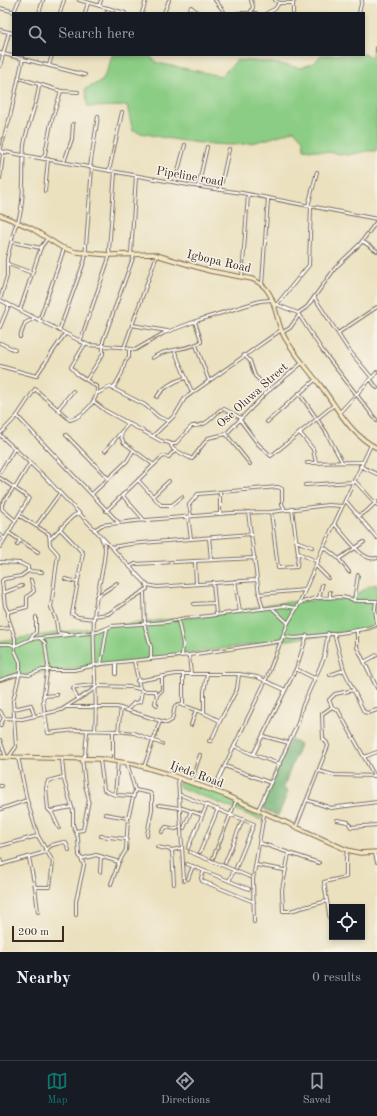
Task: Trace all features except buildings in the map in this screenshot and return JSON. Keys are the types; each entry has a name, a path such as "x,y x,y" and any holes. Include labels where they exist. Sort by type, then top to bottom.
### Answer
{"street":[{"path":"0,8 14,12 19,0"},
{"path":"39,12 42,0"},
{"path":"60,12 64,0"},
{"path":"79,0 122,12"},
{"path":"99,6 101,0"},
{"path":"142,12 146,0"},
{"path":"164,12 169,0"},
{"path":"215,0 224,12"},
{"path":"250,12 253,7 251,0"},
{"path":"275,0 279,2 293,3"},
{"path":"293,12 293,3 295,0"},
{"path":"359,12 362,0"},
{"path":"273,12 279,2"},
{"path":"85,12 88,3"},
{"path":"188,12 191,7 197,12"},
{"path":"107,12 109,8"},
{"path":"269,12 274,9"},
{"path":"0,30 12,33"},
{"path":"0,66 9,32"},
{"path":"0,53 12,56"},
{"path":"14,56 85,75"},
{"path":"49,65 52,56"},
{"path":"0,180 3,154 0,151 10,117 23,58"},
{"path":"19,78 39,86 61,91 78,92"},
{"path":"39,86 24,155 22,196 18,223 15,226 7,259 7,276 0,300 80,342 103,347 138,350 168,331 208,316 260,301 274,302 298,314 322,350 377,420"},
{"path":"42,158 45,154 51,123 61,91"},
{"path":"109,171 122,112"},
{"path":"59,331 85,254 91,167 98,116"},
{"path":"64,162 72,139 73,124"},
{"path":"175,182 185,144"},
{"path":"198,187 207,147"},
{"path":"220,190 229,150"},
{"name":"Pipeline road","path":"0,151 248,195 377,220"},
{"path":"45,191 48,159"},
{"path":"80,342 110,255 109,250 115,172"},
{"path":"274,302 309,265 310,207 317,172"},
{"path":"87,379 103,354 103,347 133,254 136,175"},
{"path":"242,277 248,195"},
{"path":"262,284 268,199"},
{"name":"Igbopa Road","path":"0,215 47,238 64,249 85,254 157,255 210,271 252,279 262,284 269,290 274,302 281,331 302,363 316,379 355,433 377,448"},
{"path":"372,218 374,224"},
{"path":"153,436 175,415 185,398 192,392 244,355 281,331 290,328 298,314 307,307 336,267 362,241 377,220"},
{"path":"20,310 41,248 47,238"},
{"path":"362,241 377,251"},
{"path":"12,242 41,248"},
{"path":"39,321 64,249"},
{"path":"124,348 157,255"},
{"path":"8,264 32,273"},
{"path":"314,297 377,388"},
{"path":"0,327 9,305"},
{"path":"338,333 377,307"},
{"path":"20,338 25,323 33,318"},
{"path":"152,358 157,354 175,352 186,347 196,345 201,340 195,322"},
{"path":"132,325 168,331"},
{"path":"0,366 36,376 65,334"},
{"path":"0,343 15,350"},
{"path":"86,344 71,367 77,374 97,386 98,392 94,401 86,410 71,420 35,388 18,416 0,434 60,493 146,584 156,587 196,583 257,580"},
{"path":"196,345 209,381"},
{"path":"113,389 129,357 129,349"},
{"path":"175,352 192,392"},
{"path":"244,355 250,361 255,376 270,390"},
{"name":"Ose Oluwa Street","path":"178,451 192,459 209,437 226,434 270,390 302,363"},
{"path":"340,412 377,372"},
{"path":"156,397 159,392 177,380 186,378"},
{"path":"267,422 316,379"},
{"path":"98,392 108,387 113,389 145,405 159,417 169,421"},
{"path":"58,409 73,391"},
{"path":"299,393 333,443 342,462"},
{"path":"94,401 106,411 164,442 172,444 175,444 192,426 200,426 208,423 220,410 224,410 241,419 258,444 271,456 335,405"},
{"path":"18,416 118,523"},
{"path":"105,451 129,423"},
{"path":"0,427 4,430"},
{"path":"122,431 121,437 124,444 154,465"},
{"path":"300,433 313,449 316,463"},
{"path":"226,434 250,464"},
{"path":"66,435 108,478"},
{"path":"172,444 173,449 178,451"},
{"path":"213,790 265,682 284,637 288,623 299,604 360,466 371,445"},
{"path":"0,472 15,448"},
{"path":"92,494 127,461 133,451"},
{"path":"106,511 163,456 169,457 171,454 178,451"},
{"path":"307,463 362,462"},
{"path":"16,521 2,511 1,507 30,463"},
{"path":"360,466 377,474"},
{"path":"0,478 29,498 20,516 0,547"},
{"path":"138,480 161,505 172,505 182,497"},
{"path":"153,496 170,480"},
{"path":"305,485 354,481"},
{"path":"354,481 377,505"},
{"path":"191,516 189,505 197,494 280,488 282,504 285,510"},
{"path":"220,492 220,514"},
{"path":"36,526 60,493"},
{"path":"122,495 145,521"},
{"path":"345,500 377,538"},
{"path":"358,516 367,511 377,501"},
{"path":"94,530 101,525 118,523 191,516 271,512 328,505 342,506"},
{"path":"271,512 278,568 297,568 298,553 292,509"},
{"path":"248,512 259,594 263,609"},
{"path":"50,540 52,536 73,516 79,513"},
{"path":"20,516 52,536"},
{"path":"188,517 191,539"},
{"path":"334,525 368,558 377,558"},
{"path":"60,529 83,553 77,582 72,614 73,616 94,618 108,614 144,592 147,589 146,584"},
{"path":"9,533 38,552"},
{"path":"49,534 50,545 58,554 50,607 56,620 58,633"},
{"path":"112,547 130,544 251,534"},
{"path":"0,535 5,539"},
{"path":"95,730 97,707 93,666 95,632 94,618 96,597 105,548 101,537"},
{"path":"209,538 211,559"},
{"path":"17,545 20,540"},
{"path":"296,541 312,547"},
{"path":"340,559 364,542"},
{"path":"324,547 340,559 349,572"},
{"path":"298,553 318,562"},
{"path":"130,567 135,564 255,558"},
{"path":"195,561 196,583"},
{"path":"0,562 23,564 28,567 28,571"},
{"path":"316,566 328,578"},
{"path":"0,740 8,757 16,748 13,701 20,662 8,612 5,606 3,580 19,576 28,571 42,572"},
{"path":"354,600 358,575"},
{"path":"8,612 27,606 27,597 34,591 32,580"},
{"path":"65,580 77,582"},
{"path":"235,581 240,612"},
{"path":"213,582 216,614"},
{"path":"96,597 118,583"},
{"path":"319,598 322,585"},
{"path":"3,593 22,586"},
{"path":"259,594 305,590"},
{"path":"144,592 146,623 151,647 151,658"},
{"path":"330,592 330,598"},
{"path":"284,637 294,638 307,635 328,634 371,628 377,623 375,609 376,601 354,600 342,597 308,599 299,604"},
{"path":"194,604 215,603"},
{"path":"0,607 5,606"},
{"path":"0,644 10,644 15,646 29,640 95,632 106,630 112,626 178,620 287,606 297,608"},
{"path":"272,608 288,623"},
{"path":"7,609 14,610"},
{"path":"29,640 36,632 36,617"},
{"path":"178,620 183,644 182,655"},
{"path":"0,629 12,628"},
{"path":"101,664 106,643 106,630"},
{"path":"356,630 357,647 377,688"},
{"path":"58,633 69,635"},
{"path":"55,636 58,633"},
{"path":"334,633 344,670 365,713 377,710"},
{"path":"258,810 280,764 314,678 324,658 328,634"},
{"path":"254,753 296,669 307,635"},
{"path":"39,638 45,643"},
{"path":"49,638 45,643 47,671 43,696 44,713 48,733 95,730 118,731 134,734 152,742 162,744"},
{"path":"19,674 29,675 44,670 74,670 101,664 189,655 282,641"},
{"path":"189,655 192,674"},
{"path":"364,662 377,655"},
{"path":"134,661 138,687 142,691 154,691 157,695"},
{"path":"116,663 116,674"},
{"path":"296,669 314,678"},
{"path":"330,675 344,670"},
{"path":"137,681 183,674 239,674 252,675 285,690"},
{"path":"183,674 183,705"},
{"path":"204,713 204,692 207,674"},
{"path":"209,740 211,741 237,689 239,674"},
{"path":"0,680 17,677"},
{"path":"157,705 155,704 157,695 162,690 162,677"},
{"path":"4,718 23,719 34,715 61,710 96,686"},
{"path":"77,698 73,688 75,687 138,687"},
{"path":"354,690 331,697 329,700 332,707 338,710 364,757 376,775"},
{"path":"127,710 134,703 140,702 142,691"},
{"path":"43,696 57,695"},
{"path":"67,706 121,708 160,721 170,722 175,706 179,704 204,713 220,722"},
{"path":"14,709 31,705 34,715"},
{"path":"296,827 328,745 323,740 322,714 332,707"},
{"path":"118,731 121,708"},
{"path":"191,725 196,710"},
{"path":"0,711 4,718"},
{"path":"0,726 4,718"},
{"path":"144,767 160,721"},
{"path":"76,831 83,830 89,800 84,782 82,758 85,755 87,731"},
{"path":"114,731 116,795"},
{"path":"263,736 289,743"},
{"path":"234,746 254,753 265,760 280,764"},
{"path":"364,757 377,752"},
{"path":"191,782 200,755"},
{"name":"Ijede Road","path":"0,757 82,758 127,762 213,790 348,850 360,853 376,852"},
{"path":"18,757 27,800 38,836 54,862 50,887 35,887"},
{"path":"62,758 64,777 72,806 73,825 76,831 81,859 84,865 76,901 76,915"},
{"path":"100,759 104,790 116,795 134,796"},
{"path":"111,884 119,862 126,850 128,818 135,790 127,762"},
{"path":"224,766 270,783"},
{"path":"318,770 334,775 376,775"},
{"path":"59,828 48,809 46,784 48,781 64,777"},
{"path":"178,778 181,808 184,881"},
{"path":"135,790 150,793 152,796 152,809 147,835"},
{"path":"181,795 231,813 253,823 254,825 229,881"},
{"path":"1,809 27,800"},
{"path":"213,858 236,800"},
{"path":"307,800 331,808 377,802"},
{"path":"159,805 181,808 202,815"},
{"path":"188,848 207,805"},
{"path":"51,812 72,806"},
{"path":"200,852 218,809"},
{"path":"184,828 191,811"},
{"path":"254,922 253,879 265,812"},
{"path":"105,814 128,818"},
{"path":"225,863 244,819"},
{"path":"337,820 348,822 351,827 377,825"},
{"path":"162,832 166,827 176,829 181,826"},
{"path":"0,846 38,836"},
{"path":"101,836 126,839"},
{"path":"0,859 1,865 28,858 46,851 52,845 65,842 69,850"},
{"path":"260,843 319,864"},
{"path":"157,847 172,850 182,848"},
{"path":"172,850 174,884"},
{"path":"329,914 324,882 346,877 346,859 348,850"},
{"path":"190,852 235,869 250,877"},
{"path":"376,852 377,862"},
{"path":"288,853 284,870 282,890 283,912 327,902"},
{"path":"81,859 90,856 101,856 119,862"},
{"path":"100,872 101,856"},
{"path":"28,858 35,887 38,912"},
{"path":"187,864 249,889"},
{"path":"256,865 284,870"},
{"path":"188,879 194,866"},
{"path":"204,871 201,878 202,881 254,902"}],"green space":[{"path":"377,46 377,151 367,151 348,155 304,149 303,140 294,130 263,140 238,145 206,144 182,141 133,131 127,106 88,107 85,89 102,81 112,56 149,56 158,63 221,76 237,60 268,62 301,68 315,62 320,56 365,56 365,54 371,57 374,47"},
{"path":"377,584 377,628 41,673 0,680 0,641 100,627 228,613 277,603 352,598 369,586"},
{"path":"291,739 300,745 283,788 288,792 278,816 264,809 265,801 267,792"},
{"path":"179,780 217,793 262,813 261,820 179,787"}]}
